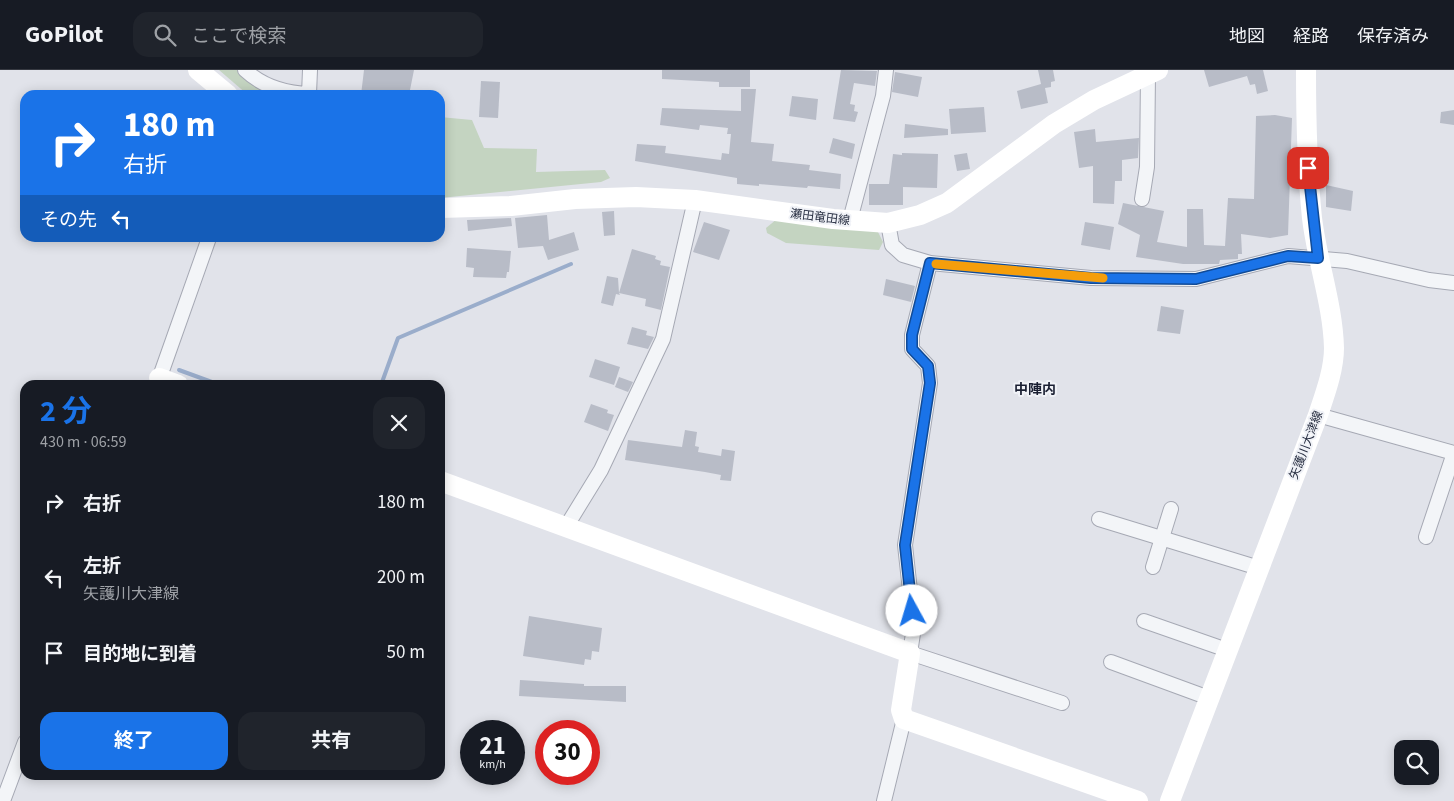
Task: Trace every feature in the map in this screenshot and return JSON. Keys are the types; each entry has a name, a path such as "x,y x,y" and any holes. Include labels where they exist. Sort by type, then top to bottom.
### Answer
{"main road":[{"path":"198,70 222,90"},
{"name":"矢護川大津線","path":"1170,801 1318,414 1330,376 1334,350 1332,327 1318,258 1308,168 1306,70"},
{"name":"瀬田竜田線","path":"445,208 511,206 575,199 636,197 695,200 850,220 888,223 920,215 947,203 1054,124 1094,100 1153,72"},
{"path":"445,483 910,653 901,710 904,719 1138,801"}],"street":[{"path":"245,70 268,86 281,90"},
{"path":"309,90 310,70"},
{"path":"850,220 883,96 886,70"},
{"path":"1142,199 1147,167 1153,72"},
{"path":"566,527 601,470 663,339 695,200"},
{"path":"888,223 892,245 903,255 930,263 1091,278 1196,279 1288,256 1348,261 1428,280 1454,283"},
{"path":"159,380 208,242"},
{"path":"930,263 912,335 912,349 928,366 930,383 905,545 914,628 910,653 1062,703"},
{"path":"1318,414 1454,453 1426,537"},
{"path":"1153,567 1171,509"},
{"path":"1098,518 1259,568"},
{"path":"1144,621 1227,650"},
{"path":"1111,662 1209,698"},
{"path":"884,801 904,719"},
{"path":"3,801 20,755"}],"green space":[{"path":"219,70 247,70 285,90 242,90"},
{"path":"445,117 472,120 484,148 537,149 536,172 605,170 610,178 601,182 445,198"},
{"path":"777,219 878,232 883,242 879,250 786,243 767,233 766,228"}],"building":[{"path":"364,70 414,70 410,90 362,90"},
{"path":"662,70 750,70 750,87 719,87 719,82 662,79"},
{"path":"841,70 877,71 875,86 854,83 850,104 855,105 854,111 858,112 855,122 833,119"},
{"path":"1038,70 1053,70 1055,81 1051,82 1051,87 1045,88 1048,103 1021,109 1017,91 1041,84"},
{"path":"1204,70 1263,70 1268,91 1257,94 1255,84 1250,85 1247,76 1209,87"},
{"path":"895,72 922,77 918,97 892,92"},
{"path":"481,81 500,82 498,118 479,117"},
{"path":"741,89 756,89 751,142 774,144 772,161 810,165 809,170 841,174 840,189 737,184 737,178 635,161 637,144 666,146 665,153 721,160 722,153 729,154 731,134 727,134 728,128 700,125 699,130 660,125 662,108 741,111"},
{"path":"792,96 818,99 816,120 789,116"},
{"path":"984,107 986,132 951,134 949,109"},
{"path":"1454,110 1454,125 1440,123 1441,112"},
{"path":"1275,115 1292,118 1288,235 1270,238 1241,234 1242,254 1238,254 1238,259 1220,260 1219,264 1183,264 1136,257 1140,235 1118,224 1123,203 1164,211 1157,242 1187,247 1187,209 1203,209 1204,245 1225,246 1228,198 1254,199 1256,116"},
{"path":"905,124 948,129 948,135 904,138"},
{"path":"1095,129 1096,142 1139,138 1138,158 1122,160 1122,181 1115,181 1114,204 1093,203 1093,166 1079,168 1074,132"},
{"path":"833,138 855,144 852,159 829,153"},
{"path":"902,153 938,154 937,188 903,187 903,205 869,205 869,184 889,184 893,154 902,155"},
{"path":"967,153 970,169 957,171 954,155"},
{"path":"1326,185 1353,191 1351,211 1326,207"},
{"path":"614,211 615,235 604,236 602,212"},
{"path":"547,215 549,240 574,232 579,250 548,260 543,246 518,248 515,218"},
{"path":"511,218 512,226 468,231 467,220"},
{"path":"704,222 730,230 719,260 693,252"},
{"path":"1085,222 1114,227 1110,250 1081,245"},
{"path":"467,248 511,251 509,272 507,272 506,278 473,277 474,268 466,267"},
{"path":"632,249 656,256 655,259 661,261 660,265 670,267 661,310 645,306 646,299 619,293"},
{"path":"607,276 618,278 620,295 616,294 613,306 601,303"},
{"path":"886,279 915,286 911,302 883,295"},
{"path":"1161,306 1184,310 1180,334 1157,331"},
{"path":"632,327 647,331 646,335 654,337 648,349 627,344"},
{"path":"595,359 620,367 614,385 589,377"},
{"path":"619,377 633,382 628,392 615,387"},
{"path":"591,404 608,410 607,413 614,415 608,431 584,422"},
{"path":"685,430 697,432 695,446 699,447 698,452 721,456 722,449 735,451 731,481 720,480 721,475 625,460 628,440 682,447"},
{"path":"529,616 602,628 599,652 592,651 591,660 585,659 584,665 523,656"},
{"path":"520,680 584,684 584,686 626,686 626,702 519,696"}],"waterway":[{"path":"383,380 398,338 571,264"},
{"path":"179,370 206,380"}],"slow traffic":[{"path":"936,264 1103,278"}],"district":[{"name":"中陣内","path":"1035,389"}],"route":[{"path":"912,611 905,545 930,383 928,366 912,349 912,335 930,263 1091,278 1196,279 1288,256 1318,258 1312,219 1308,168"}]}
